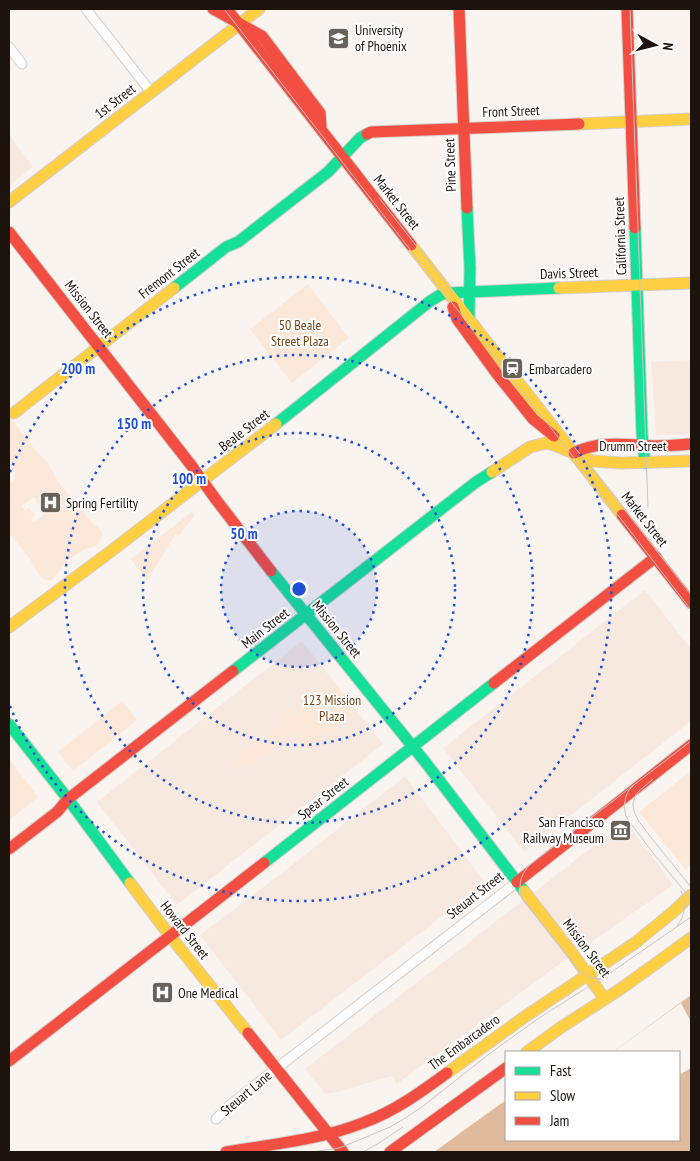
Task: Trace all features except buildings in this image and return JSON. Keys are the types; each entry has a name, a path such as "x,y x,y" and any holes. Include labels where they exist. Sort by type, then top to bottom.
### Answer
{"street":[{"path":"86,9 151,92"},
{"name":"Market Street","path":"214,9 262,36 320,114 322,130 691,603"},
{"name":"Market Street","path":"227,9 239,24"},
{"name":"1st Street","path":"9,202 259,9"},
{"name":"Pine Street","path":"459,9 470,268 469,320"},
{"name":"California Street","path":"626,9 636,285 645,463"},
{"path":"9,47 22,64"},
{"name":"Front Street","path":"342,156 360,138 371,132 691,120"},
{"name":"Fremont Street","path":"14,413 226,247 238,242 328,172 342,156"},
{"name":"Mission Street","path":"9,232 191,465 235,525 414,746 588,974 604,998"},
{"name":"Davis Street","path":"448,293 691,283"},
{"name":"Market Street","path":"448,293 457,319 532,419 574,453"},
{"name":"Beale Street","path":"9,627 55,594 350,367 429,302 440,295 448,293"},
{"name":"Main Street","path":"9,849 57,812 68,799 476,482 530,447 546,443 554,444 574,453"},
{"name":"Drumm Street","path":"574,453 595,446 691,444"},
{"name":"Drumm Street","path":"574,453 593,461 621,463 691,460"},
{"name":"Spear Street","path":"9,1062 656,557"},
{"name":"Howard Street","path":"9,724 68,799 170,936 343,1152"},
{"name":"Steuart Street","path":"276,1068 691,745"},
{"name":"The Embarcadero","path":"226,1152 328,1134 366,1122 395,1108 532,1011 634,944 675,911 691,895"},
{"path":"528,1051 604,998 622,988 691,938"},
{"name":"Steuart Lane","path":"216,1119 222,1111 276,1068"},
{"path":"390,1152 505,1069"}],"shaded area":[{"path":"9,134 33,167 9,186"},
{"path":"691,360 691,434 656,435 651,362"},
{"path":"645,590 691,649 691,721 524,852 443,748"},
{"path":"302,641 383,744 177,905 97,802"},
{"path":"405,776 485,883 281,1040 200,935"},
{"path":"626,821 673,885 561,963 397,1084 391,1076 325,1094 305,1069"},
{"path":"691,995 691,1152 434,1152 505,1101 505,1141 680,1141 680,1051 614,1051"}],"green space":[{"name":"50 Beale Street Plaza","path":"308,284 349,338 292,383 250,329"},
{"path":"9,416 35,450 48,463 57,480 92,523 101,530 101,539 96,546 83,550 67,561 52,580 48,581 41,578 30,559 9,533 9,483 13,482 15,473 9,461","holes":["34,497 46,513 34,522 31,518 35,515 29,508 25,510 22,506"]},
{"path":"192,512 195,515 178,536 176,533 147,581 131,559"},
{"name":"123 Mission Plaza","path":"335,684 356,711 308,749 293,729 239,773 232,764 283,723 278,717 287,709 293,717"},
{"path":"122,701 137,720 73,771 58,752"},
{"path":"9,759 38,797 9,820"},
{"path":"691,771 691,864 686,870 639,812"}],"pier":[{"path":"681,1003 691,1022 691,1068 680,1074 680,1051 614,1051"}],"tram line":[{"path":"224,9 691,610"},
{"path":"630,9 648,507"},
{"path":"379,198 453,293"},
{"path":"575,448 691,595"},
{"path":"691,741 635,784 626,796 624,807 629,821 691,899"},
{"path":"653,779 635,796 634,811 649,835 691,887"},
{"path":"603,979 591,978 580,971 522,899 521,880 524,872 531,864 635,784"},
{"path":"677,926 682,918 684,909 681,891"},
{"path":"312,1152 339,1148 390,1127 402,1120 422,1107 489,1054 539,1018 610,973 691,917"},
{"path":"363,1152 403,1127"}],"traffic: fast":[{"path":"174,288 226,247 238,242 328,172 360,138 367,134"},
{"path":"467,208 470,268 469,320"},
{"path":"635,228 642,434 645,463"},
{"path":"276,424 440,295 448,293 559,288"},
{"path":"233,671 476,482 492,472"},
{"path":"271,571 426,763 524,891"},
{"path":"264,863 494,683"},
{"path":"9,724 68,799 130,883"}],"traffic: slow":[{"path":"9,202 259,9"},
{"path":"579,124 691,119"},
{"path":"411,245 622,515"},
{"path":"559,288 691,283"},
{"path":"14,413 174,288"},
{"path":"9,627 276,424"},
{"path":"492,472 530,447 546,443 593,461 621,463 691,461"},
{"path":"130,883 248,1033"},
{"path":"524,891 604,998"},
{"path":"447,1073 523,1018 635,943 691,895"},
{"path":"528,1051 622,988 691,938"}],"traffic: jam":[{"path":"213,9 262,36 320,113 321,126"},
{"path":"227,9 411,245"},
{"path":"459,9 467,208"},
{"path":"627,9 635,228"},
{"path":"367,134 371,132 579,124"},
{"path":"9,232 191,465 271,571"},
{"path":"453,307 457,319 497,374 533,419 554,436"},
{"path":"574,453 593,446 604,445 656,446 691,444"},
{"path":"622,515 691,603"},
{"path":"494,683 656,557"},
{"path":"9,849 57,812 68,799 233,671"},
{"path":"517,882 691,745"},
{"path":"9,1061 264,863"},
{"path":"248,1033 343,1152"},
{"path":"390,1152 505,1069"},
{"path":"226,1152 297,1141 331,1133 376,1118 418,1094 447,1073"}],"place":[{"name":"University of Phoenix","path":"339,38"},
{"name":"Embarcadero","path":"513,369"},
{"name":"Spring Fertility","path":"50,503"},
{"name":"San Francisco Railway Museum","path":"620,830"},
{"name":"One Medical","path":"162,993"}]}
